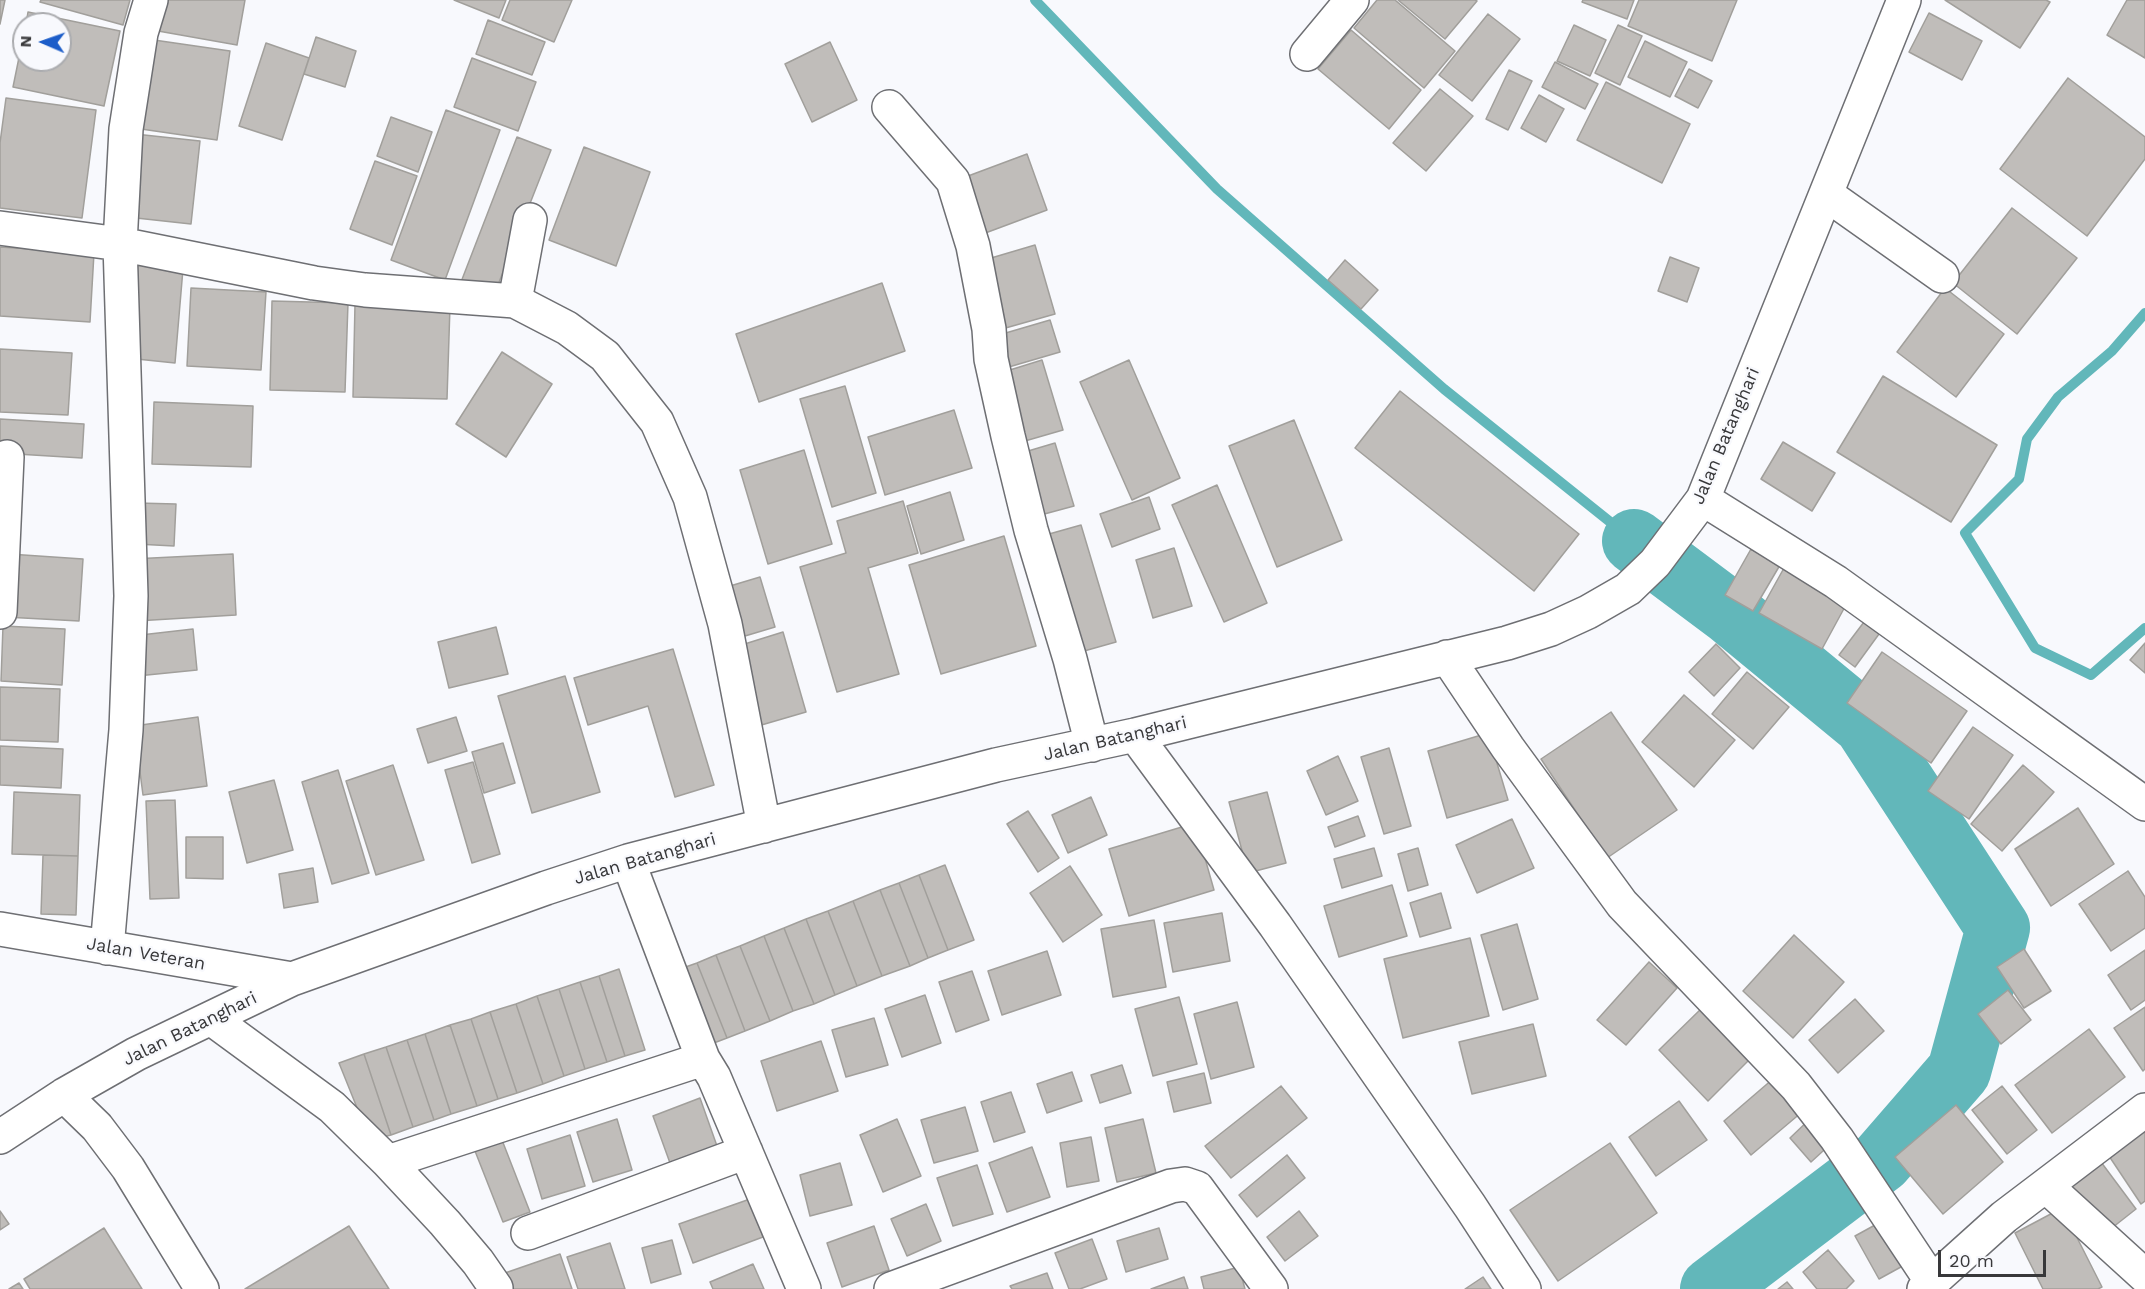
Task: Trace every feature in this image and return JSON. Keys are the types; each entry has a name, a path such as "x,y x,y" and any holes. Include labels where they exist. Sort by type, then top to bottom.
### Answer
{"street":[{"path":"107,948 126,730 131,596 120,244 126,129 141,33 151,0"},
{"path":"1307,54 1352,0"},
{"name":"Jalan Batanghari","path":"0,1137 64,1095 136,1054 292,979 628,861 996,765 1135,735 1506,643 1551,628 1588,612 1628,589 1655,563 1703,499 1904,0"},
{"path":"889,107 953,181 974,246 988,329 990,359 1008,436 1031,530 1070,659 1092,745"},
{"path":"1826,194 1942,276"},
{"path":"515,301 530,220"},
{"path":"0,228 120,244 314,284 515,301 567,328 605,356 657,422 690,497 725,624 764,826"},
{"path":"0,612 7,458"},
{"path":"1703,499 1836,582 2145,804"},
{"path":"1447,657 1508,748 1622,904 1796,1086 1837,1139 1928,1285 2004,1217 2145,1110"},
{"path":"1135,735 1275,925 1470,1206 1524,1289"},
{"path":"628,861 703,1059 714,1077 804,1289"},
{"name":"Jalan Veteran","path":"0,929 292,979"},
{"path":"212,1019 332,1107 445,1223 478,1262 496,1288"},
{"path":"388,1162 703,1059"},
{"path":"64,1095 97,1127 128,1168 202,1289"},
{"path":"528,1233 746,1152"},
{"path":"891,1289 1171,1186 1185,1184 1197,1188 1271,1289"},
{"path":"2046,1186 2145,1276"}],"building":[{"path":"0,0 5,0 0,24"},
{"path":"41,0 130,0 123,25 40,2"},
{"path":"163,0 245,0 237,45 158,31"},
{"path":"454,0 506,0 499,18"},
{"path":"510,0 572,0 554,42 502,20"},
{"path":"1377,0 1395,0 1455,51 1424,88 1354,28"},
{"path":"1398,0 1475,0 1477,1 1445,39"},
{"path":"1583,0 1634,0 1627,19 1582,2"},
{"path":"1639,0 1737,0 1712,61 1628,26"},
{"path":"1945,0 2046,0 2050,2 2020,48"},
{"path":"2127,0 2145,0 2145,58 2107,35"},
{"path":"1929,13 1982,41 1962,80 1909,52"},
{"path":"1488,14 1520,39 1472,101 1439,75"},
{"path":"488,20 545,42 532,75 476,54"},
{"path":"72,21 120,31 104,106 13,87 16,72 72,72"},
{"path":"1574,25 1606,40 1590,76 1557,61"},
{"path":"1618,25 1642,36 1620,85 1595,73"},
{"path":"1351,30 1421,90 1389,129 1318,69"},
{"path":"316,37 356,51 345,87 304,74"},
{"path":"154,40 230,51 217,140 141,129"},
{"path":"1645,41 1687,62 1670,97 1628,77"},
{"path":"830,42 857,100 812,122 785,64"},
{"path":"266,43 309,58 282,140 239,126"},
{"path":"472,58 536,82 518,131 454,107"},
{"path":"1555,62 1598,84 1585,109 1542,87"},
{"path":"1689,69 1712,81 1698,108 1675,96"},
{"path":"1509,70 1532,81 1508,130 1486,119"},
{"path":"2068,78 2145,137 2145,159 2087,236 2000,169"},
{"path":"1606,82 1690,124 1662,183 1577,140"},
{"path":"1440,89 1473,116 1426,171 1393,143"},
{"path":"1539,95 1564,109 1546,142 1521,128"},
{"path":"6,98 96,110 82,218 0,208 0,143"},
{"path":"446,110 500,130 445,280 391,260"},
{"path":"391,117 432,132 418,172 377,156"},
{"path":"135,134 200,141 191,224 127,217"},
{"path":"517,137 551,150 494,295 461,282"},
{"path":"584,147 650,172 616,266 549,240"},
{"path":"1027,154 1047,210 980,235 960,179"},
{"path":"375,161 417,176 392,245 350,229"},
{"path":"2012,208 2077,258 2017,334 1953,283"},
{"path":"1035,245 1055,314 1002,329 981,261"},
{"path":"0,247 94,253 90,322 0,316"},
{"path":"1670,257 1699,268 1687,302 1658,291"},
{"path":"1345,260 1378,290 1361,309 1328,280"},
{"path":"136,265 183,269 175,363 127,358"},
{"path":"882,283 905,351 759,402 736,334"},
{"path":"191,288 266,292 261,370 187,366"},
{"path":"1945,288 2004,334 1956,397 1897,352"},
{"path":"272,301 348,303 345,392 270,390"},
{"path":"355,304 450,306 447,399 353,397"},
{"path":"1050,320 1060,352 1002,369 992,337"},
{"path":"0,349 72,353 68,415 0,412"},
{"path":"502,352 552,384 506,457 456,424"},
{"path":"1042,360 1063,430 1018,443 997,374"},
{"path":"1129,360 1180,478 1132,500 1080,382"},
{"path":"1883,376 1997,445 1951,522 1837,452"},
{"path":"845,386 876,493 832,507 800,399"},
{"path":"1400,391 1579,534 1534,591 1355,448"},
{"path":"154,402 253,406 251,467 152,464"},
{"path":"954,410 972,468 885,495 868,437"},
{"path":"0,419 84,424 82,458 0,453"},
{"path":"1294,420 1342,540 1277,567 1229,446"},
{"path":"1783,442 1835,473 1812,511 1761,479"},
{"path":"1055,443 1074,506 1037,516 1018,454"},
{"path":"804,450 832,544 768,564 740,470"},
{"path":"1217,485 1267,603 1224,622 1172,505"},
{"path":"950,492 964,540 921,554 907,506"},
{"path":"1149,497 1160,529 1112,547 1100,514"},
{"path":"903,501 918,553 868,568 899,674 837,692 800,567 846,553 837,521"},
{"path":"137,503 176,504 174,546 136,544"},
{"path":"1081,525 1116,642 1077,653 1042,536"},
{"path":"1004,536 1036,646 941,674 909,565"},
{"path":"1174,548 1192,606 1153,618 1136,560"},
{"path":"1751,549 1780,565 1753,611 1725,595"},
{"path":"9,554 83,559 79,621 5,617"},
{"path":"233,554 236,615 136,621 132,559"},
{"path":"1784,568 1847,603 1822,649 1759,613"},
{"path":"760,577 775,627 735,639 720,589"},
{"path":"1864,622 1879,634 1855,667 1839,655"},
{"path":"3,626 65,629 62,685 1,681"},
{"path":"496,627 508,674 449,688 438,642"},
{"path":"193,629 197,670 137,676 132,636"},
{"path":"783,632 806,712 758,726 735,647"},
{"path":"2145,643 2145,673 2130,660"},
{"path":"1716,644 1740,668 1714,696 1689,672"},
{"path":"673,649 714,785 675,797 648,706 588,725 574,678"},
{"path":"1882,652 1967,711 1931,763 1847,703"},
{"path":"1747,672 1789,707 1753,749 1712,714"},
{"path":"565,676 600,792 532,813 498,696"},
{"path":"0,687 60,689 58,742 0,740"},
{"path":"1684,695 1735,740 1694,787 1642,742"},
{"path":"1611,712 1677,810 1607,858 1541,759"},
{"path":"198,717 207,786 143,795 134,726"},
{"path":"456,717 467,751 428,763 417,729"},
{"path":"1973,727 2013,755 1969,819 1928,791"},
{"path":"1488,733 1508,800 1447,818 1428,751"},
{"path":"503,743 515,783 484,793 472,752"},
{"path":"0,746 63,749 61,788 0,785"},
{"path":"1389,748 1411,826 1384,834 1361,757"},
{"path":"1338,756 1358,801 1326,815 1307,771"},
{"path":"473,762 500,854 472,863 445,770"},
{"path":"393,765 424,860 376,875 346,781"},
{"path":"2023,765 2054,792 2002,851 1971,824"},
{"path":"338,770 369,873 332,884 302,782"},
{"path":"274,780 293,850 247,863 229,792"},
{"path":"14,792 80,795 78,856 12,854"},
{"path":"1267,792 1286,863 1248,873 1229,802"},
{"path":"1091,797 1107,835 1068,853 1052,815"},
{"path":"175,800 179,898 150,899 146,801"},
{"path":"2078,808 2114,864 2051,906 2015,849"},
{"path":"1028,811 1059,858 1038,872 1007,824"},
{"path":"1358,816 1365,836 1335,847 1328,827"},
{"path":"1512,819 1534,868 1477,893 1456,845"},
{"path":"1195,823 1214,890 1129,916 1109,849"},
{"path":"186,837 223,837 223,879 186,878"},
{"path":"1374,848 1382,876 1342,888 1334,859"},
{"path":"1418,848 1428,885 1408,891 1398,854"},
{"path":"43,855 78,856 76,915 41,914"},
{"path":"945,865 974,940 948,950 919,875"},
{"path":"1070,866 1102,915 1063,942 1030,893"},
{"path":"313,868 318,902 284,908 279,874"},
{"path":"2128,871 2145,897 2145,928 2111,951 2079,904"},
{"path":"919,875 948,950 928,958 899,883"},
{"path":"899,883 928,958 910,966 880,890"},
{"path":"1392,885 1407,936 1339,957 1324,906"},
{"path":"880,890 910,966 882,976 853,901"},
{"path":"1441,893 1451,928 1420,937 1410,903"},
{"path":"853,901 882,976 857,986 828,911"},
{"path":"828,911 857,986 835,995 806,919"},
{"path":"1222,913 1230,961 1173,972 1164,923"},
{"path":"806,919 835,995 814,1004 784,928"},
{"path":"1154,920 1166,987 1113,997 1101,929"},
{"path":"1517,924 1538,999 1503,1010 1481,935"},
{"path":"784,928 814,1004 793,1011 764,936"},
{"path":"1794,935 1844,982 1793,1038 1743,991"},
{"path":"764,936 793,1011 770,1021 740,946"},
{"path":"1470,938 1489,1016 1403,1038 1384,959"},
{"path":"740,946 770,1021 745,1031 716,955"},
{"path":"2024,949 2051,991 2024,1008 1997,967"},
{"path":"2145,950 2145,1000 2131,1010 2108,975"},
{"path":"1047,951 1061,995 1002,1015 988,971"},
{"path":"716,955 745,1031 727,1038 697,963"},
{"path":"1649,962 1677,988 1626,1045 1597,1020"},
{"path":"697,963 727,1038 706,1046 677,970"},
{"path":"619,969 645,1050 625,1056 599,976"},
{"path":"972,971 989,1020 956,1032 939,982"},
{"path":"599,976 625,1056 607,1062 580,982"},
{"path":"580,982 607,1062 585,1069 559,989"},
{"path":"559,989 585,1069 564,1076 537,996"},
{"path":"2008,990 2031,1020 2001,1044 1978,1014"},
{"path":"925,995 941,1043 902,1057 885,1009"},
{"path":"537,996 564,1076 543,1084 516,1004"},
{"path":"1179,997 1197,1064 1153,1076 1135,1009"},
{"path":"1855,999 1884,1031 1838,1073 1809,1040"},
{"path":"1237,1002 1254,1067 1211,1079 1194,1014"},
{"path":"516,1004 543,1084 517,1093 490,1012"},
{"path":"1705,1005 1754,1055 1708,1101 1659,1050"},
{"path":"2145,1007 2145,1069 2143,1071 2114,1028"},
{"path":"490,1012 517,1093 498,1099 471,1019"},
{"path":"874,1018 888,1065 846,1077 832,1030"},
{"path":"471,1019 498,1099 477,1106 450,1025"},
{"path":"1533,1024 1546,1076 1472,1094 1459,1042"},
{"path":"450,1025 477,1106 451,1114 425,1034"},
{"path":"2089,1029 2125,1077 2052,1133 2015,1085"},
{"path":"425,1034 451,1114 434,1120 407,1040"},
{"path":"407,1040 434,1120 413,1127 386,1047"},
{"path":"821,1041 838,1091 777,1111 761,1061"},
{"path":"386,1047 413,1127 391,1135 364,1054"},
{"path":"364,1054 391,1135 370,1140 339,1063"},
{"path":"1122,1065 1131,1093 1100,1103 1091,1075"},
{"path":"1072,1072 1082,1101 1047,1113 1037,1084"},
{"path":"1204,1073 1211,1103 1174,1112 1167,1082"},
{"path":"1774,1078 1802,1112 1751,1155 1724,1121"},
{"path":"1281,1086 1307,1118 1231,1178 1205,1146"},
{"path":"2002,1086 2037,1130 2007,1154 1972,1110"},
{"path":"1011,1092 1025,1132 994,1142 981,1102"},
{"path":"700,1098 717,1146 670,1163 653,1116"},
{"path":"1679,1101 1707,1140 1656,1176 1629,1137"},
{"path":"1956,1105 2003,1162 1943,1214 1895,1157"},
{"path":"965,1107 978,1151 934,1163 921,1120"},
{"path":"1813,1116 1835,1140 1811,1162 1790,1138"},
{"path":"617,1119 632,1170 593,1182 577,1132"},
{"path":"897,1119 921,1176 883,1192 860,1135"},
{"path":"1143,1119 1156,1173 1117,1182 1105,1128"},
{"path":"2145,1131 2145,1201 2141,1204 2109,1156"},
{"path":"570,1135 585,1186 542,1199 527,1149"},
{"path":"1091,1137 1099,1181 1067,1187 1060,1143"},
{"path":"502,1140 530,1212 503,1222 475,1151"},
{"path":"1610,1143 1657,1213 1558,1281 1510,1210"},
{"path":"1032,1147 1050,1197 1007,1212 989,1163"},
{"path":"1287,1155 1305,1178 1257,1217 1239,1195"},
{"path":"2101,1162 2136,1209 2103,1235 2067,1188"},
{"path":"840,1163 852,1205 810,1216 800,1175"},
{"path":"977,1165 993,1214 953,1226 937,1178"},
{"path":"750,1199 763,1237 693,1263 679,1224"},
{"path":"926,1204 941,1241 907,1256 891,1219"},
{"path":"2062,1208 2102,1287 2098,1289 2043,1289 2015,1233"},
{"path":"0,1211 9,1224 0,1230"},
{"path":"1299,1211 1318,1236 1285,1261 1267,1237"},
{"path":"1886,1219 1910,1262 1879,1279 1855,1236"},
{"path":"349,1226 389,1289 245,1289"},
{"path":"874,1226 889,1270 842,1287 827,1243"},
{"path":"104,1228 142,1289 30,1289 24,1279"},
{"path":"1159,1228 1168,1259 1126,1272 1117,1241"},
{"path":"1092,1239 1107,1279 1080,1289 1069,1289 1055,1253"},
{"path":"672,1240 681,1274 651,1283 642,1248"},
{"path":"610,1243 625,1289 578,1289 567,1257"},
{"path":"1828,1250 1854,1281 1846,1289 1817,1289 1803,1272"},
{"path":"560,1254 572,1289 510,1289 505,1273"},
{"path":"753,1264 764,1289 713,1289 710,1282"},
{"path":"1239,1267 1245,1289 1204,1289 1201,1277"},
{"path":"1047,1273 1053,1289 1012,1289 1010,1286"},
{"path":"1184,1277 1188,1289 1151,1289"},
{"path":"1483,1277 1491,1289 1465,1289"},
{"path":"1787,1282 1793,1289 1778,1289"},
{"path":"19,1283 23,1289 9,1289"}],"waterway":[{"path":"1035,0 1217,189 1444,389 1634,541"},
{"path":"2145,313 2112,351 2058,397 2027,439 2019,479 1965,533 2035,648 2091,675 2145,628"},
{"path":"1634,541 1729,612 1865,724 1998,928 1959,1071 1881,1161 1712,1289"}]}
